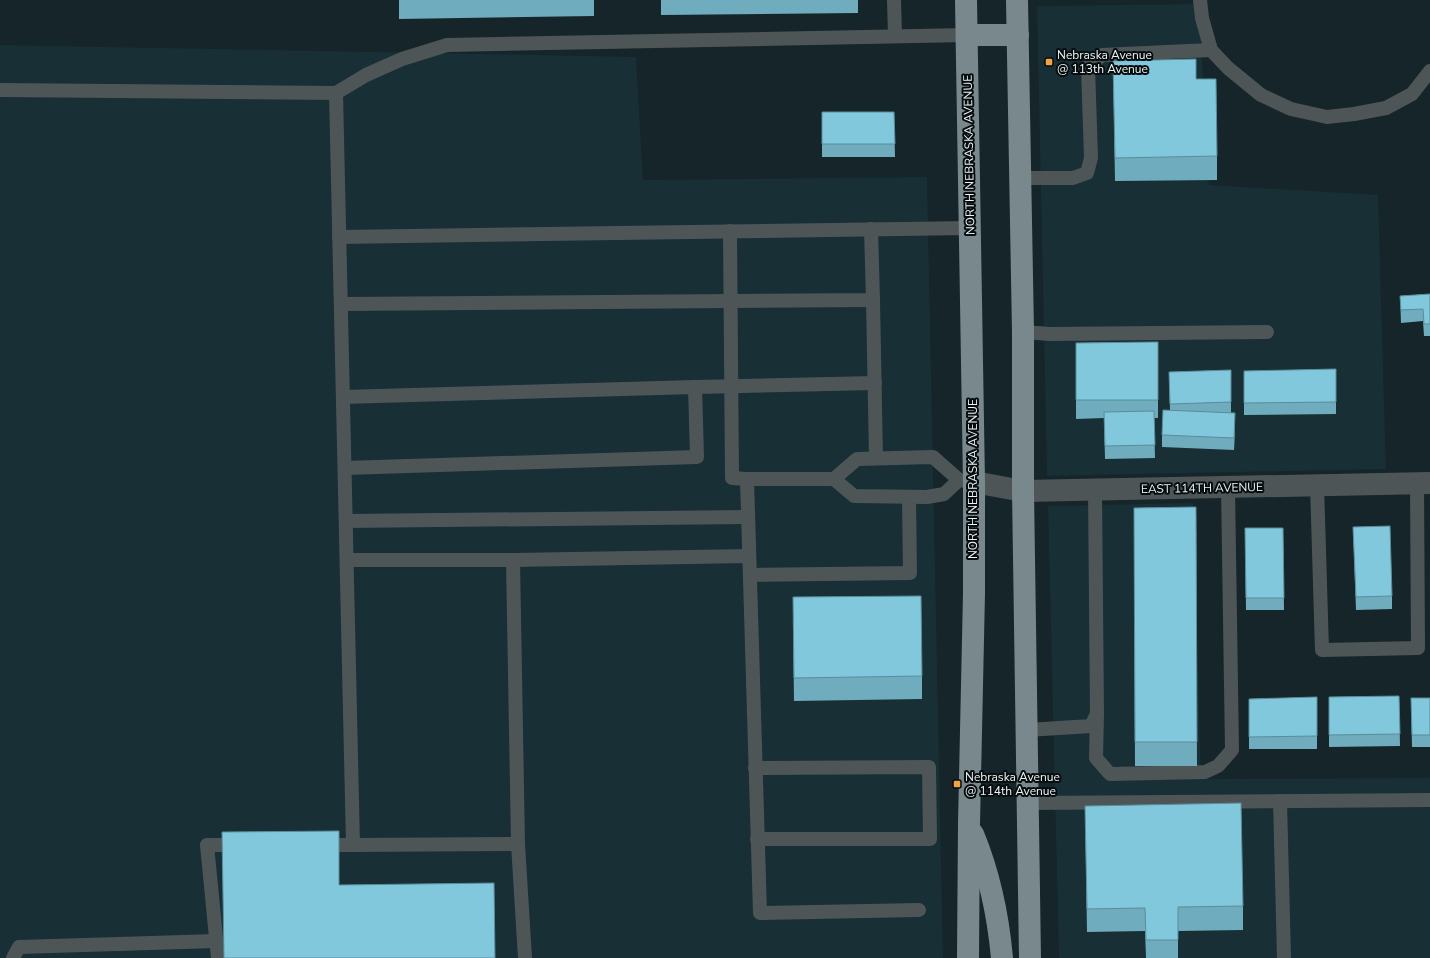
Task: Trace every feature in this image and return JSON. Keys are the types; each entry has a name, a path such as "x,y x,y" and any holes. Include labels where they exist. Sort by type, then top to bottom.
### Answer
{"main road":[{"name":"NORTH NEBRASKA AVENUE","path":"966,0 970,228 967,481 974,593 969,824 968,958"},
{"path":"1017,0 1023,332 1023,491 1030,958"},
{"path":"967,35 1018,35"},
{"path":"969,824 982,856 991,889 999,924 1002,958"}],"street":[{"name":"EAST 114TH AVENUE","path":"967,481 1023,491 1424,483"}],"lane":[{"path":"894,0 895,36"},
{"path":"1200,0 1202,18 1211,50 1228,68 1261,95 1291,108 1327,117 1386,108 1412,94 1430,71"},
{"path":"0,90 336,93 366,75 402,59 447,45 967,35"},
{"path":"1020,178 1073,178 1086,174 1091,158 1088,67 1102,55 1211,50"},
{"path":"336,93 354,845"},
{"path":"340,237 970,228"},
{"path":"871,229 876,458"},
{"path":"730,231 732,478 834,479 858,459 933,457 967,481 944,494 927,497 909,497 854,496 834,479"},
{"path":"341,304 873,300"},
{"path":"1023,332 1050,334 1267,332"},
{"path":"343,397 875,383"},
{"path":"345,468 697,457 695,387"},
{"path":"747,479 760,913 919,910"},
{"path":"1316,485 1322,650 1330,650 1418,648 1424,483"},
{"path":"1095,490 1096,758 1110,774 1205,772 1218,766 1232,750 1228,487"},
{"path":"750,575 910,573 909,497"},
{"path":"346,521 748,517"},
{"path":"347,560 513,560 749,556"},
{"path":"513,560 518,844 524,958"},
{"path":"1027,730 1091,726 1097,714"},
{"path":"755,768 929,767 930,839 757,839"},
{"path":"1028,803 1430,800"},
{"path":"1280,801 1284,958"},
{"path":"307,845 518,844"},
{"path":"218,958 207,845 253,845"},
{"path":"13,958 19,947 93,952 216,941"}],"shaded area":[{"path":"1199,4 1209,185 1378,195 1386,469 1047,476 1037,6"},
{"path":"0,45 636,57 643,180 927,177 943,958 0,958"},
{"path":"1193,503 1201,779 1430,778 1430,958 1059,958 1048,506"}],"building":[{"path":"1196,59 1196,79 1216,79 1217,156 1115,158 1113,61"},
{"path":"822,112 894,112 895,144 822,144"},
{"path":"1430,294 1430,324 1424,324 1423,309 1401,310 1400,296"},
{"path":"1158,342 1158,400 1076,400 1076,343"},
{"path":"1336,369 1336,402 1244,403 1244,371"},
{"path":"1231,370 1231,402 1170,404 1169,372"},
{"path":"1163,410 1235,413 1234,438 1162,435"},
{"path":"1154,411 1155,445 1105,446 1104,412"},
{"path":"1196,507 1197,742 1135,742 1134,508"},
{"path":"1390,526 1392,596 1356,597 1353,527"},
{"path":"1245,528 1283,528 1284,598 1246,598"},
{"path":"921,596 922,676 794,678 793,597"},
{"path":"1399,696 1400,734 1329,735 1329,697"},
{"path":"1317,697 1317,736 1249,737 1249,699"},
{"path":"1411,698 1430,698 1430,735 1412,735"},
{"path":"1241,803 1243,906 1178,907 1178,940 1146,940 1145,908 1087,909 1085,806"},
{"path":"339,831 339,885 494,883 495,958 224,958 222,832"}],"place":[{"name":"Nebraska Avenue @ 113th Avenue","path":"1049,62"},
{"name":"Nebraska Avenue @ 114th Avenue","path":"957,784"}]}
